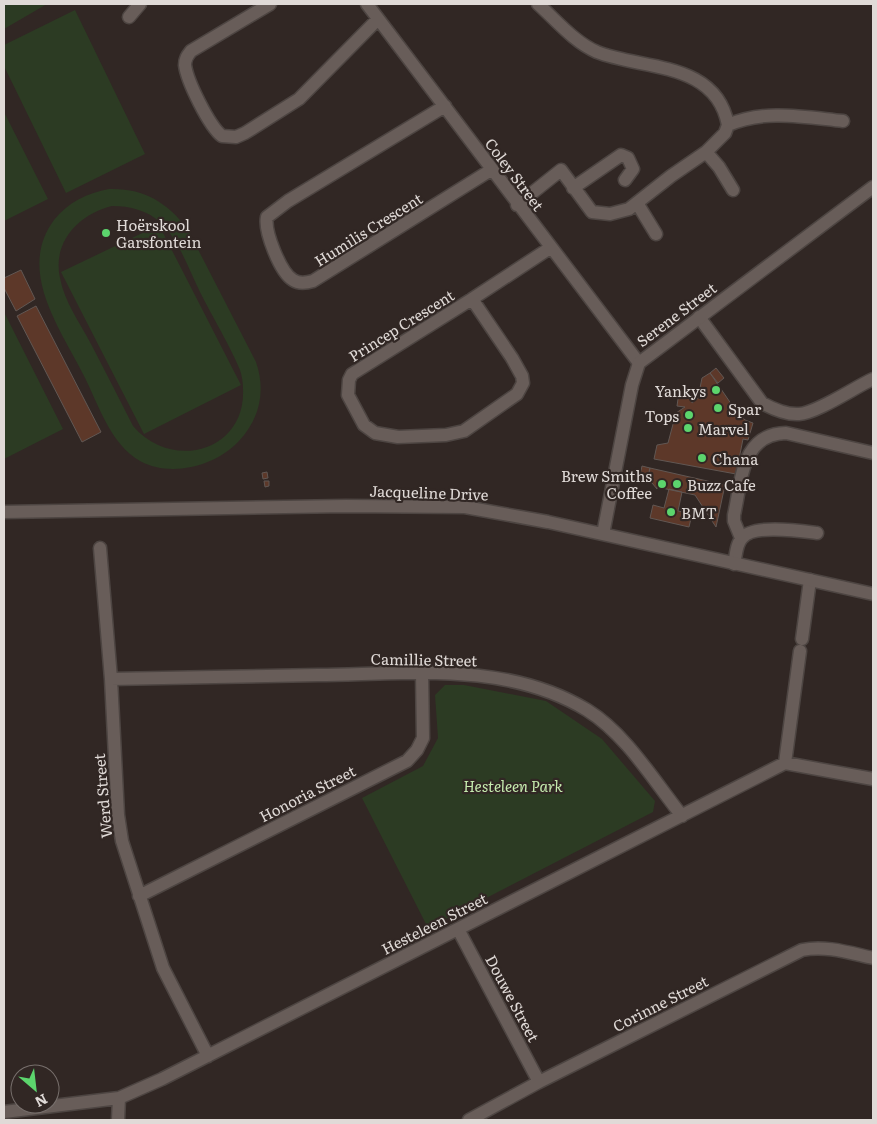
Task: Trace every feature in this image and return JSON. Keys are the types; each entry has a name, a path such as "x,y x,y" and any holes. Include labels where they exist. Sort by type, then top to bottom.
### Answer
{"street":[{"path":"129,17 140,4"},
{"path":"270,4 191,51 185,58 185,66 191,82 211,124 222,136 236,137 245,133 299,99 378,19"},
{"name":"Coley Street","path":"367,4 638,363"},
{"path":"538,4 579,41 597,52 638,61 698,79 714,96 728,125"},
{"name":"Humilis Crescent","path":"445,106 288,201 267,217 267,234 288,276 295,282 313,281 491,170"},
{"path":"517,205 561,170 572,188 592,212 602,214 618,212 629,209 671,176 706,152 725,132 728,125 747,118 786,114 843,122"},
{"path":"706,152 720,167 733,190"},
{"path":"572,188 621,155 628,158 633,169 625,180"},
{"name":"Serene Street","path":"603,534 638,363 873,187"},
{"path":"637,203 656,234"},
{"name":"Princep Crescent","path":"472,299 519,370 523,383 518,394 472,427 455,434 398,437 369,430 361,421 348,395 348,380 352,374 550,248"},
{"path":"698,317 762,403 776,410 787,413 804,413 873,379"},
{"path":"734,564 741,538 734,521 734,515 752,446 772,433 786,433 873,453"},
{"name":"Jacqueline Drive","path":"4,512 433,505 488,510 873,594"},
{"path":"741,538 749,533 782,530 817,534"},
{"name":"Werd Street","path":"100,548 111,679 119,827 163,968 208,1056"},
{"path":"810,580 785,763 873,779"},
{"name":"Honoria Street","path":"139,896 407,761 423,738 422,673"},
{"name":"Camillie Street","path":"111,679 464,673 546,689 589,711 611,730 682,816"},
{"name":"Hesteleen Street","path":"4,1112 119,1098 208,1056 785,763"},
{"name":"Douwe Street","path":"458,929 539,1082"},
{"name":"Corinne Street","path":"469,1120 539,1082 802,950 813,948 828,949 873,958"},
{"path":"118,1120 119,1098"}],"green space":[{"path":"4,4 47,4 4,29"},
{"path":"75,10 145,154 66,193 4,66 4,45"},
{"path":"4,112 48,199 4,221"},
{"path":"122,189 144,194 162,204 179,219 187,228 256,362 259,373 260,394 259,404 252,424 238,442 205,463 179,469 165,469 140,461 130,454 113,434 106,422 63,337 46,298 41,278 40,259 44,239 54,220 66,208 79,199 101,191","holes":["119,206 144,212 156,219 173,238 240,370 243,389 241,410 233,427 220,440 204,448 186,451 167,448 149,440 133,426 73,312 62,287 59,265 60,253 71,231 79,223 100,210"]},
{"path":"159,225 241,385 144,434 61,272"},
{"path":"4,312 63,429 4,459"},
{"name":"Hesteleen Park","path":"445,685 464,685 546,701 602,739 655,801 653,812 428,928 362,798 423,766 438,738 435,695"}],"building":[{"path":"21,270 35,299 16,311 4,288 4,278"},
{"path":"36,306 101,432 82,442 17,316"},
{"path":"716,368 724,378 718,383 710,373"},
{"path":"710,373 734,408 745,420 753,423 748,440 743,439 736,474 654,459 657,445 668,443 676,413 685,407 677,406 678,399 686,394 692,395 692,403 698,398 702,378"},
{"path":"642,466 650,468 647,481 639,480"},
{"path":"650,468 725,485 716,527 695,495 657,487 657,489 652,483 647,481"},
{"path":"267,472 268,478 263,479 262,473"},
{"path":"264,481 269,481 269,486 265,487"},
{"path":"669,489 682,492 678,511 692,514 689,527 650,518 653,505 664,508"}],"place":[{"name":"Hoërskool Garsfontein","path":"106,233"},
{"name":"Yankys","path":"716,390"},
{"name":"Spar","path":"718,408"},
{"name":"Tops","path":"689,415"},
{"name":"Marvel","path":"688,428"},
{"name":"Chana","path":"702,458"},
{"name":"Brew Smiths Coffee","path":"662,484"},
{"name":"Buzz Cafe","path":"677,484"},
{"name":"BMT","path":"671,512"}]}
